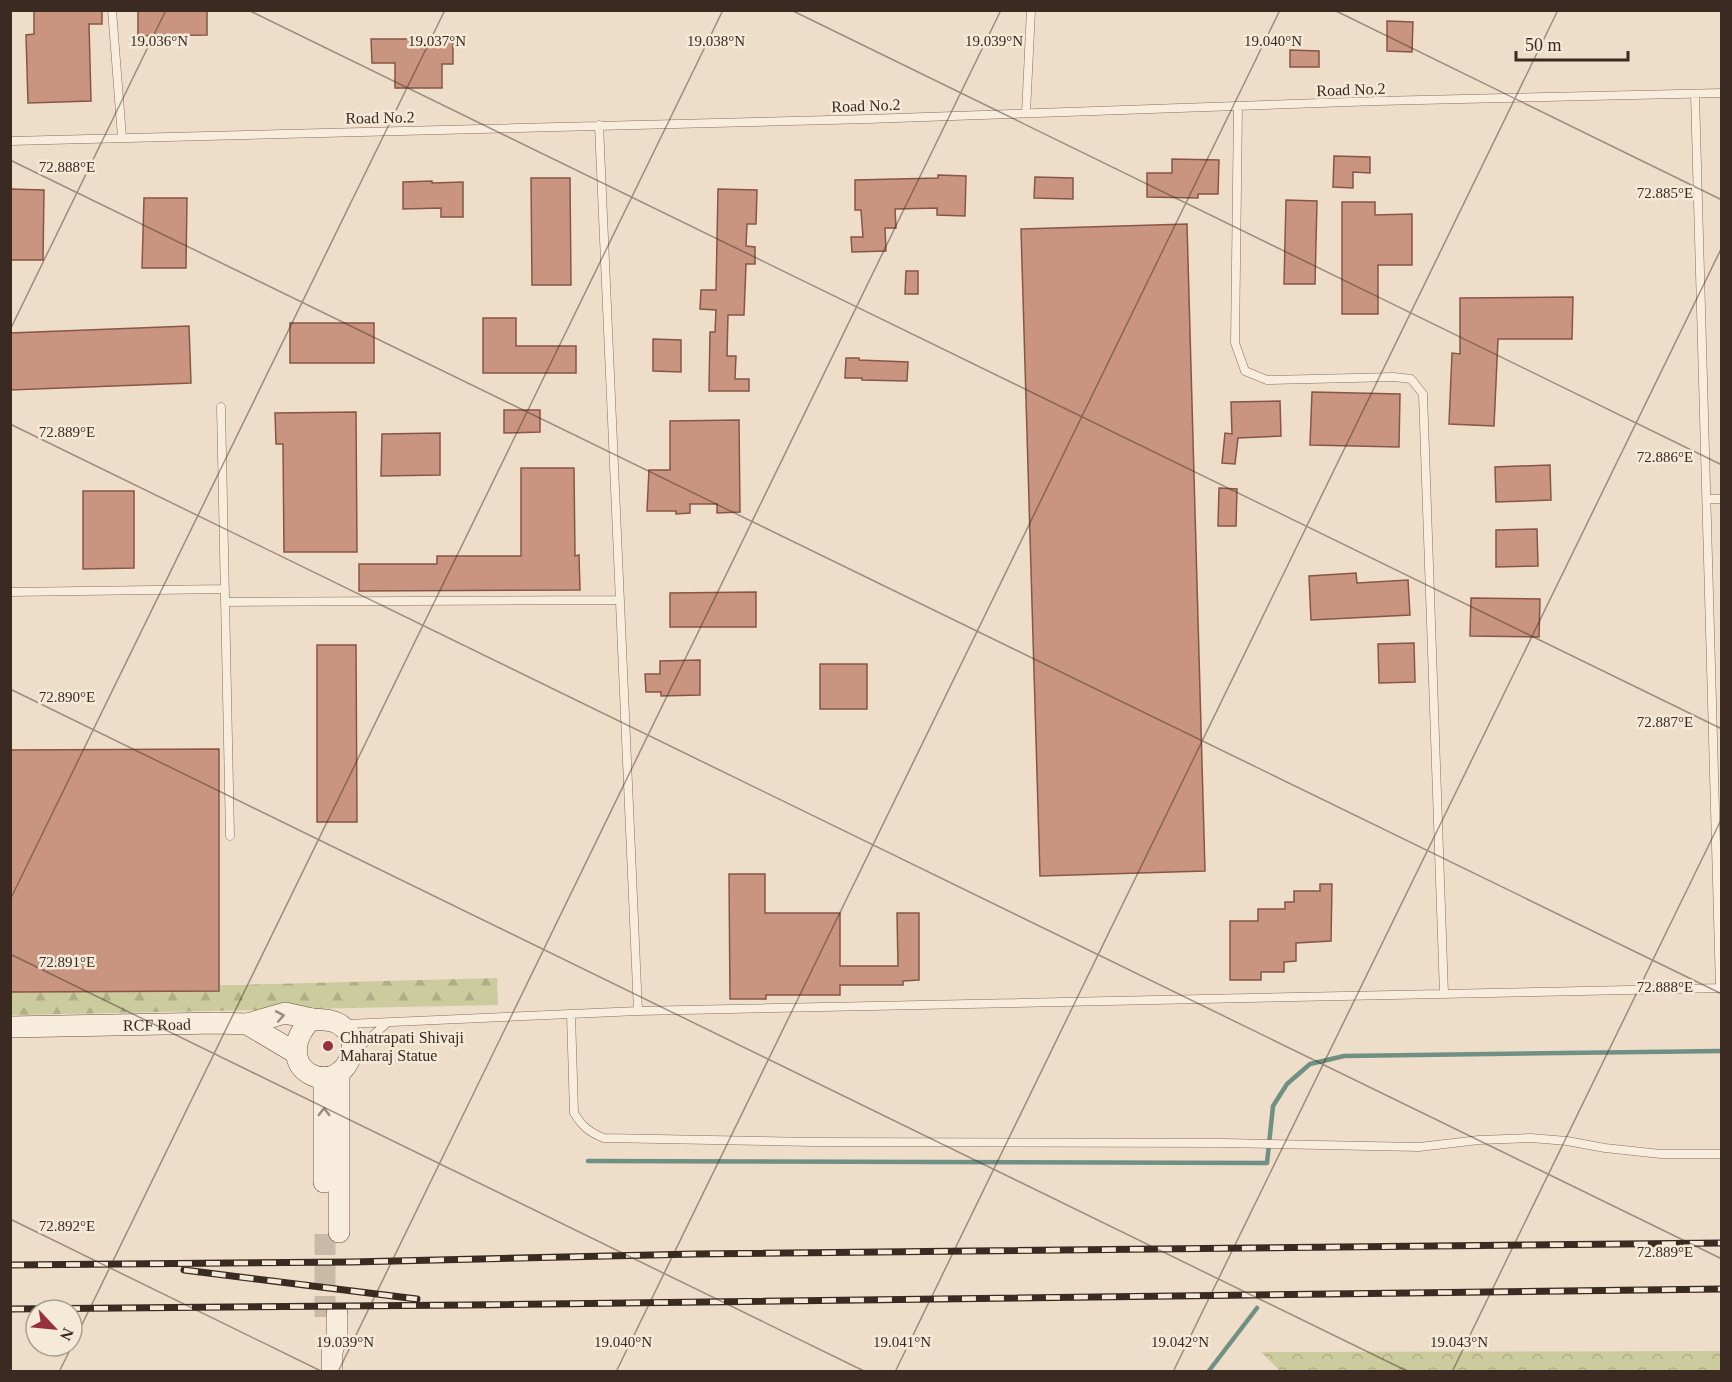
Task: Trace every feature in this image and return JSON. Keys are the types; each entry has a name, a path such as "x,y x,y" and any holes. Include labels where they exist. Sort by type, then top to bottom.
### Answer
{"street":[{"path":"248,1024 285,1013 333,1021 340,1025 350,1037 352,1053 345,1068 332,1075 316,1076 308,1073 302,1067 296,1053 298,1037 312,1019"},
{"name":"RCF Road","path":"10,1027 248,1024 296,1053"},
{"path":"332,1075 332,1233"},
{"path":"331,1315 326,1338 332,1362"}],"lane":[{"path":"112,10 122,137"},
{"path":"1026,113 1031,10"},
{"name":"Road No.2","path":"10,141 1722,93"},
{"path":"340,1025 638,1011 1721,988 1718,795 1695,94"},
{"path":"1238,106 1235,343 1245,371 1267,380 1402,378 1411,380 1423,394 1444,994"},
{"path":"599,125 638,1011"},
{"path":"221,407 230,836"},
{"path":"1707,499 1722,499"},
{"path":"10,592 225,589"},
{"path":"225,602 620,600"},
{"path":"571,1014 574,1113 581,1124 592,1134 604,1138 1419,1147 1479,1140 1531,1138 1661,1154 1722,1154"},
{"path":"352,1053 388,1023"}],"green space":[{"path":"497,978 498,1005 11,1015 10,991"},
{"path":"1721,1351 1721,1372 1281,1372 1261,1352"}],"building":[{"path":"34,10 102,10 102,24 89,24 91,101 28,103 26,35 34,34"},
{"path":"138,10 207,10 207,35 138,36"},
{"path":"1387,21 1413,22 1412,52 1387,51"},
{"path":"371,39 453,39 453,64 442,64 442,88 395,88 395,63 372,63"},
{"path":"1290,50 1319,51 1319,67 1290,67"},
{"path":"1334,156 1370,157 1370,173 1353,172 1353,188 1333,187"},
{"path":"1172,159 1219,160 1218,194 1198,194 1198,198 1147,197 1147,173 1172,173"},
{"path":"938,175 966,176 965,216 937,215 937,208 895,209 896,228 885,228 886,251 852,252 851,237 863,237 861,210 855,210 855,180 938,178"},
{"path":"1035,177 1073,178 1073,199 1034,198"},
{"path":"531,178 570,178 571,285 532,285"},
{"path":"432,181 432,183 463,182 463,217 441,217 441,208 403,209 403,182"},
{"path":"10,189 44,190 43,260 10,260"},
{"path":"718,189 757,190 756,224 747,224 746,246 755,247 755,264 746,264 744,315 728,315 727,356 736,356 735,379 749,379 749,391 709,391 710,332 715,332 716,310 700,309 701,290 716,290"},
{"path":"144,198 187,198 186,268 142,268"},
{"path":"1286,200 1317,201 1315,284 1284,284"},
{"path":"1342,202 1375,202 1375,215 1412,214 1412,265 1378,265 1378,314 1342,314"},
{"path":"1187,224 1205,871 1040,876 1021,229"},
{"path":"906,271 918,271 918,294 905,294"},
{"path":"1573,297 1572,339 1498,339 1494,426 1449,424 1452,353 1460,354 1460,298"},
{"path":"483,318 516,318 516,346 576,346 576,373 483,373"},
{"path":"290,323 374,323 374,363 290,363"},
{"path":"189,326 191,383 10,390 10,333"},
{"path":"653,339 681,340 681,372 653,371"},
{"path":"846,358 908,362 907,381 845,378"},
{"path":"1312,392 1400,394 1399,447 1310,445"},
{"path":"1280,401 1281,436 1238,438 1235,464 1222,463 1225,433 1232,434 1231,402"},
{"path":"504,410 540,410 540,432 504,433"},
{"path":"356,412 357,552 284,552 283,444 276,444 275,413"},
{"path":"739,420 740,512 717,513 717,504 690,504 690,513 647,511 649,470 670,470 670,421"},
{"path":"440,433 440,475 381,476 382,434"},
{"path":"1550,465 1551,500 1496,502 1495,467"},
{"path":"521,468 574,468 575,556 579,555 580,590 359,591 359,564 437,564 437,556 521,556"},
{"path":"1219,488 1237,489 1236,526 1218,526"},
{"path":"83,491 134,491 134,568 83,569"},
{"path":"1537,529 1538,566 1496,567 1496,530"},
{"path":"1356,573 1357,583 1408,580 1410,615 1311,620 1309,576"},
{"path":"756,592 756,627 670,627 670,593"},
{"path":"1471,598 1540,599 1539,637 1470,636"},
{"path":"1414,643 1415,682 1379,683 1378,644"},
{"path":"317,645 356,645 357,822 317,822"},
{"path":"700,660 700,695 661,696 661,692 646,692 645,674 660,674 660,661"},
{"path":"820,664 867,664 867,709 820,709"},
{"path":"219,749 219,991 10,992 10,750"},
{"path":"729,874 765,874 765,913 840,913 840,966 898,966 897,913 919,913 919,980 903,981 903,985 840,985 840,995 766,995 766,999 730,999"},
{"path":"1320,884 1332,884 1331,941 1296,943 1296,961 1284,962 1284,972 1261,972 1261,980 1230,980 1230,921 1258,921 1258,909 1285,909 1285,902 1294,902 1294,891 1320,891"}],"waterway":[{"path":"588,1161 1267,1163 1273,1106 1287,1084 1310,1064 1344,1056 1722,1051"},
{"path":"1208,1372 1257,1308"}],"tunnel":[{"path":"325,1234 325,1317"}],"railway":[{"path":"10,1265 352,1262 695,1254 1722,1243"},
{"path":"184,1270 417,1299"},
{"path":"10,1309 1722,1289"}],"place":[{"name":"Chhatrapati Shivaji Maharaj Statue","path":"328,1046"}]}
